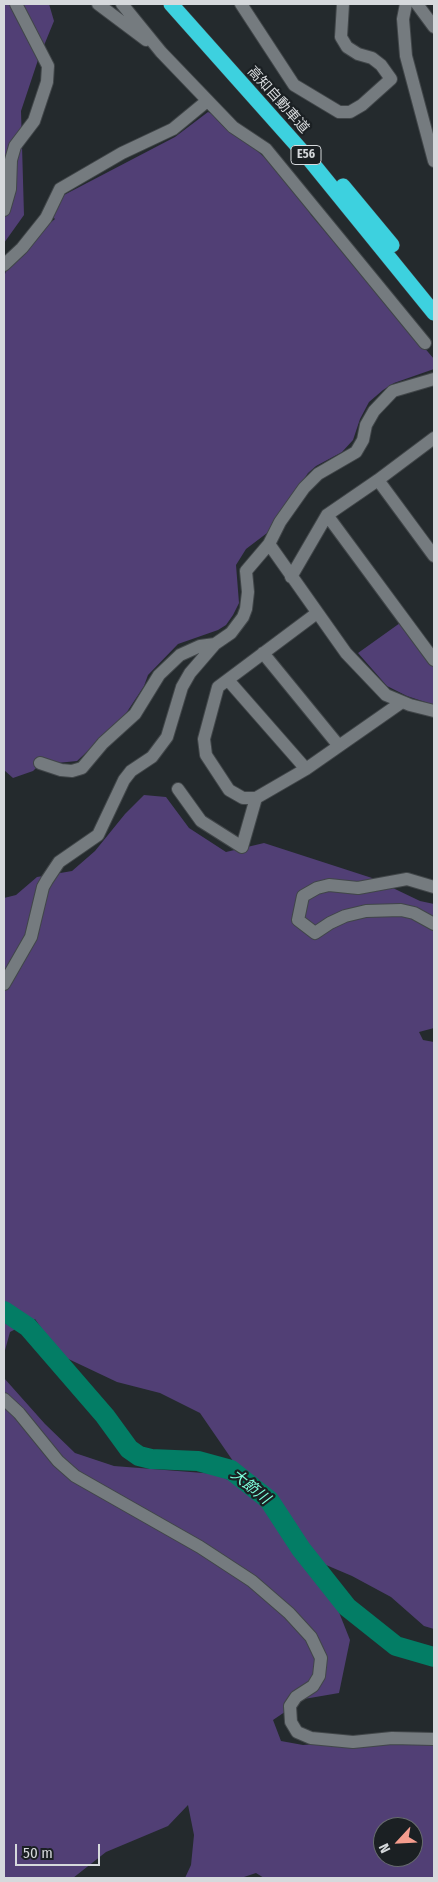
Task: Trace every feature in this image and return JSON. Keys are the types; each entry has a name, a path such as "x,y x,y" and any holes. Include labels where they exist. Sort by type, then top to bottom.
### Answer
{"highway":[{"name":"高知自動車道","path":"171,4 309,159 434,313"},
{"name":"高知自動車道","path":"184,4 362,207 434,298"}],"street":[{"path":"4,210 10,189 11,160 14,146 34,120 47,82 48,66 16,4"},
{"path":"98,4 161,52"},
{"path":"122,4 161,52 207,101 233,127 266,149 426,343"},
{"path":"241,4 294,85 339,112 350,112 362,105 391,79 376,62 347,47 341,37 343,4"},
{"path":"406,4 403,19 406,56 434,161"},
{"path":"417,4 434,27"},
{"path":"4,265 22,248 46,218 60,190 122,153 173,129 207,101"},
{"path":"4,984 31,937 43,887 47,880 59,862 98,836 130,771 152,757 167,737 182,687 190,673 215,644 231,633 243,618 248,592 246,571 269,544 280,522 304,488 318,474 356,452 363,440 366,425 393,391 434,379"},
{"path":"291,577 327,515 432,444"},
{"path":"378,480 434,556"},
{"path":"327,515 434,660"},
{"path":"269,544 346,652 386,695 402,702 434,711"},
{"path":"317,613 218,687 204,739 206,756 229,790 243,798 256,798 306,768 402,702"},
{"path":"40,763 61,770 82,768 103,743 135,714 159,675 180,655 200,646 215,644"},
{"path":"263,653 339,746"},
{"path":"228,680 306,768"},
{"path":"178,789 201,821 242,847 256,798"},
{"path":"434,887 407,879 358,888 329,885 303,896 298,920 315,933 345,916 366,911 401,910 414,913 434,924"},
{"path":"4,1399 19,1413 58,1461 75,1476 200,1546 252,1581 289,1613 310,1637 321,1658 319,1676 313,1686 296,1697 290,1706 292,1722 297,1732 310,1738 353,1742 392,1738 434,1739"}],"shaded area":[{"path":"4,4 49,4 54,21 38,60 21,111 24,215 4,243"},
{"path":"208,112 224,127 253,147 276,168 300,197 311,215 434,359 434,369 394,383 369,402 360,419 353,440 342,452 316,466 308,473 271,530 246,549 236,565 239,603 226,625 218,630 178,644 148,675 144,686 123,718 77,761 57,763 46,758 33,771 13,778 4,770 4,277 6,271 45,227 55,219 52,216 64,195 175,137"},
{"path":"400,623 434,666 434,705 407,696 387,686 358,653"},
{"path":"144,795 166,797 189,828 226,852 264,843 372,878 420,901 434,904 434,1028 419,1032 423,1040 434,1042 434,1629 424,1626 391,1597 352,1576 319,1562 350,1640 339,1693 304,1699 273,1720 281,1741 303,1745 404,1738 434,1744 434,1878 264,1878 256,1873 241,1878 185,1878 191,1865 194,1835 188,1805 168,1826 106,1852 73,1878 4,1878 4,1378 45,1424 75,1453 114,1466 216,1474 255,1493 200,1413 160,1393 117,1382 60,1355 35,1319 10,1332 4,1354 4,898 16,895 37,877 72,871 95,851 125,814"}],"waterway":[{"name":"大節川","path":"4,1311 28,1327 105,1416 129,1449 139,1456 151,1459 198,1461 231,1470 269,1500 301,1549 347,1607 396,1646 434,1657"}]}
